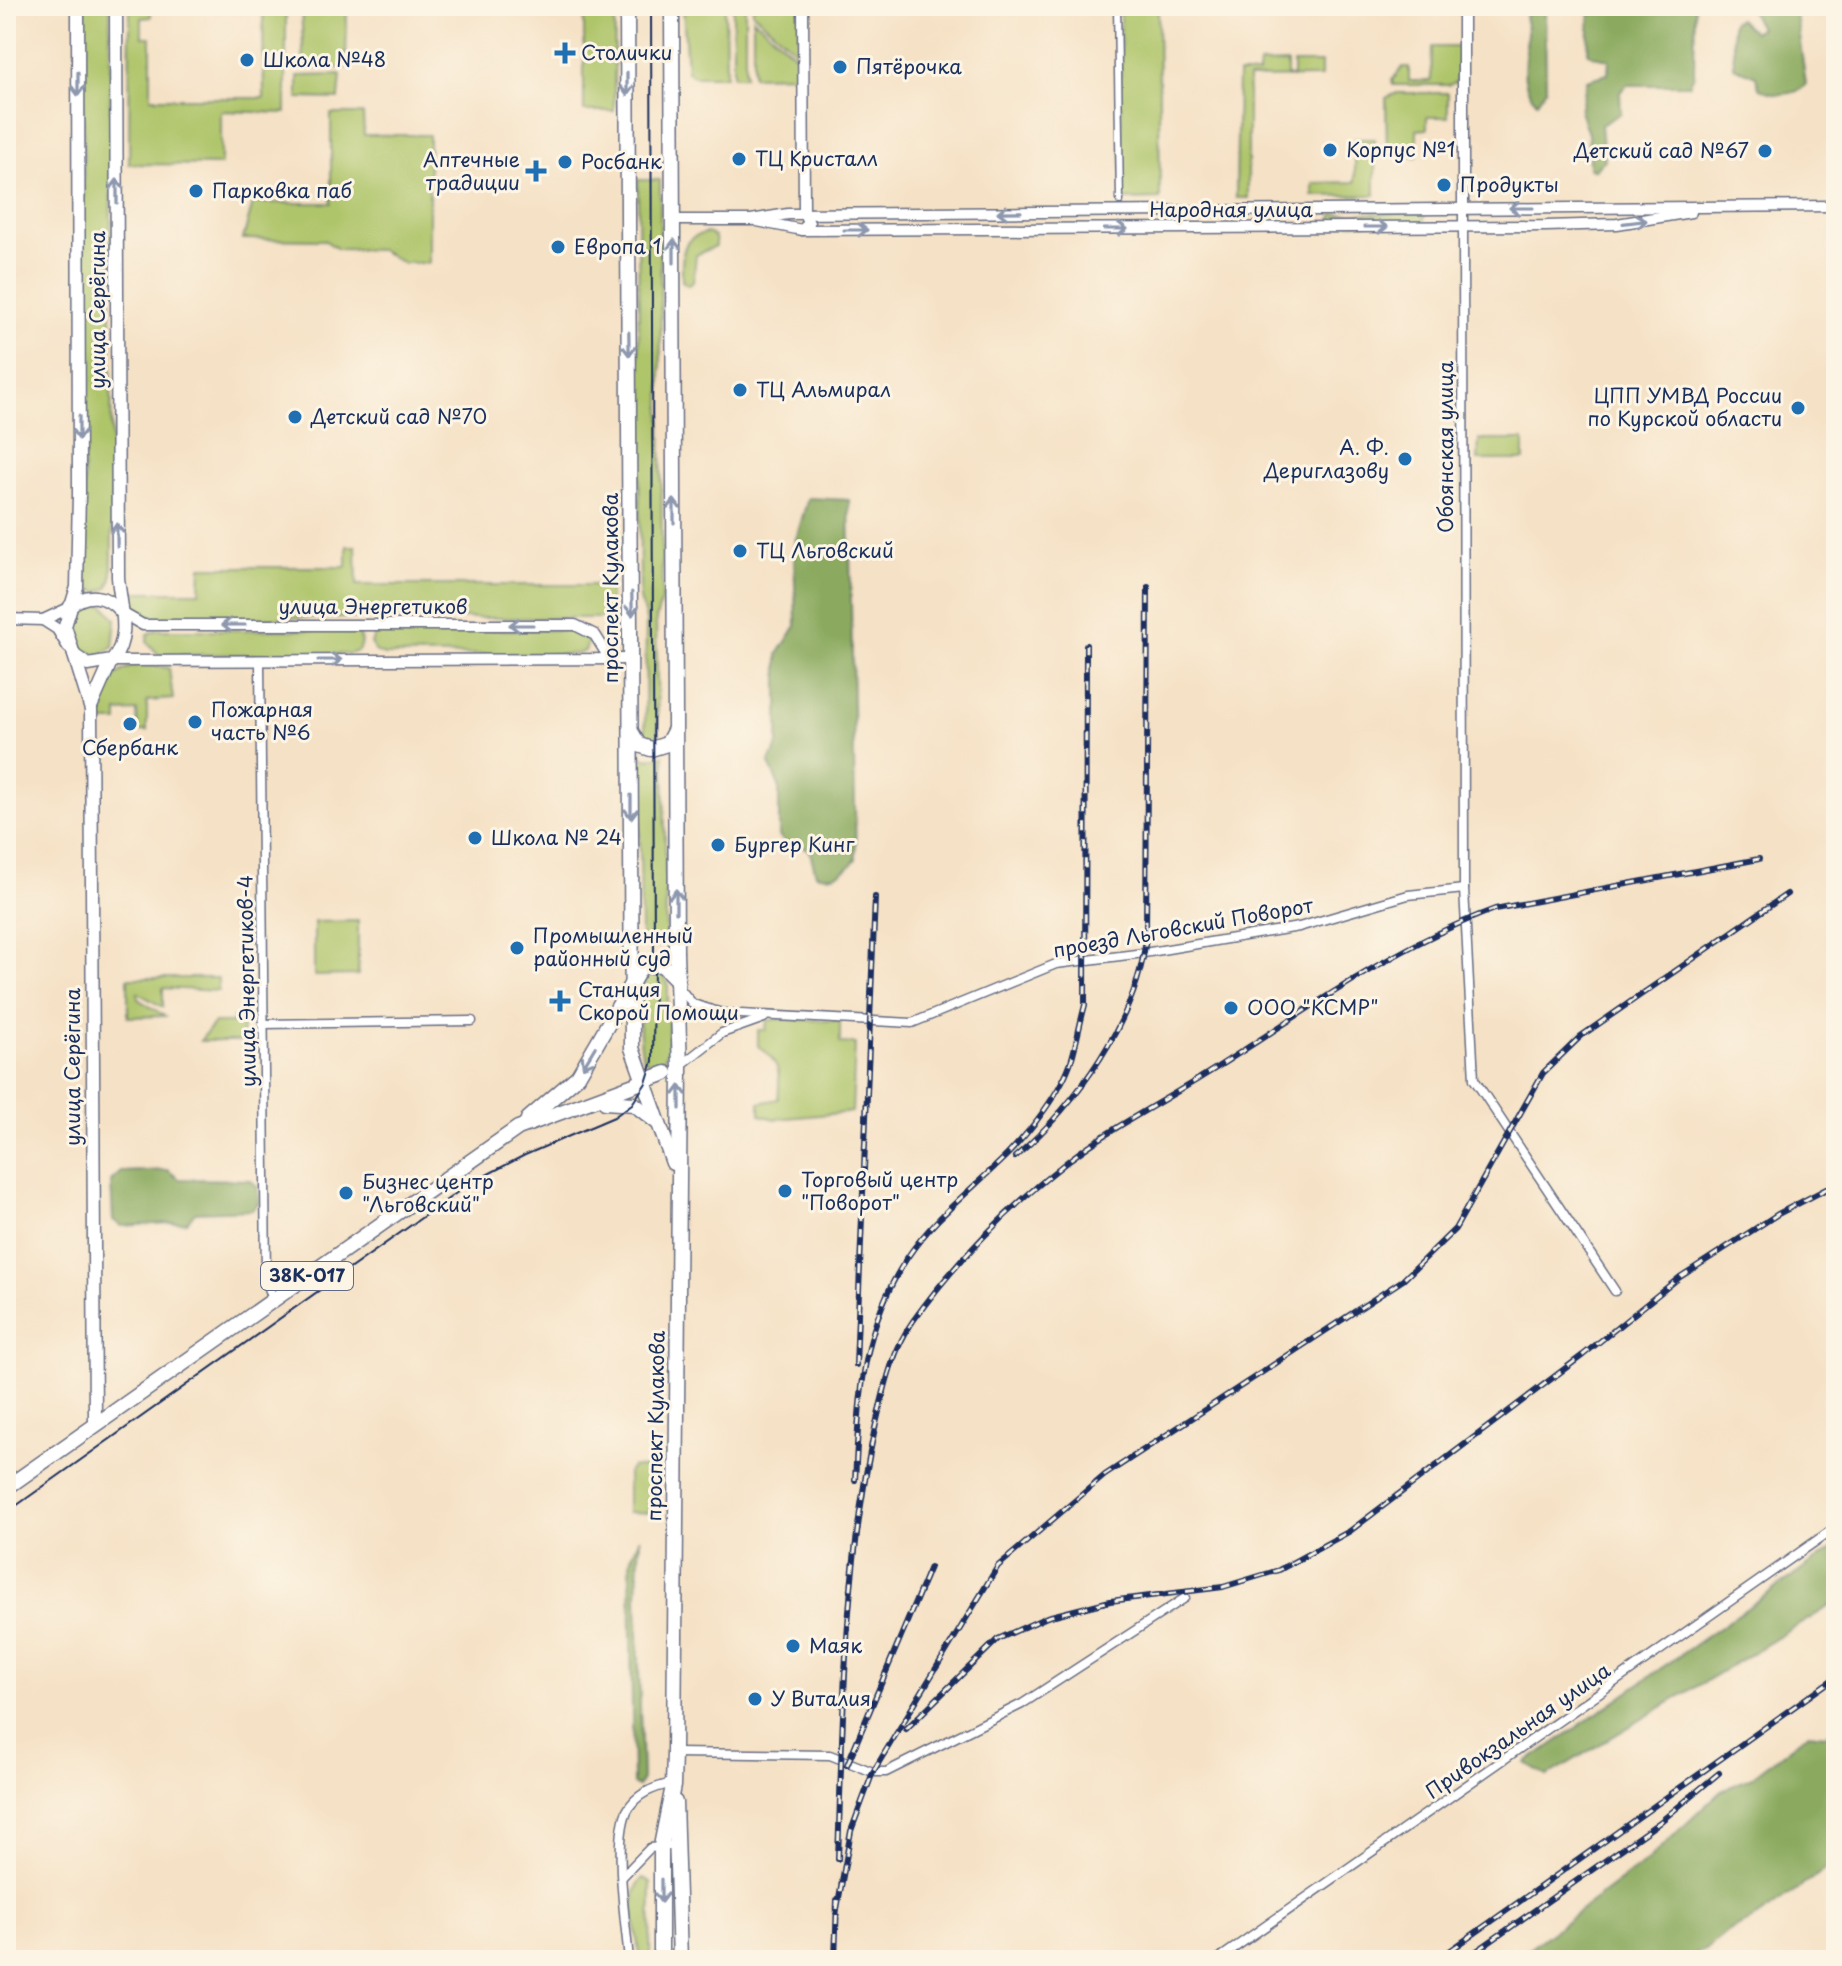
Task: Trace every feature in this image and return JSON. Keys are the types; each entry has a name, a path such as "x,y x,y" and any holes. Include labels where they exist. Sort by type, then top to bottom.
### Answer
{"main road":[{"name":"улица Серёгина","path":"69,608 77,587 79,494 78,6"},
{"name":"улица Серёгина","path":"116,6 118,577 122,613"},
{"name":"проспект Кулакова","path":"518,1128 578,1076 631,980 627,6"},
{"path":"672,6 676,979"},
{"path":"95,596 106,598 122,613 123,644 104,673 91,710 69,650 65,626 69,608 84,598 95,596"},
{"path":"69,650 88,665 112,661"},
{"name":"улица Серёгина","path":"91,710 95,1423"},
{"path":"631,729 639,745 651,749 667,744 675,729"},
{"path":"676,979 668,967 654,963 641,967 631,980 632,1048 643,1084 663,1130 678,1183"},
{"name":"проспект Кулакова","path":"676,979 673,1070 678,1183 673,1784 678,1845 680,1960"},
{"path":"632,1048 642,1069 651,1075 673,1070"},
{"path":"518,1128 643,1084 673,1070"},
{"path":"569,1108 609,1101 632,1104 654,1117 663,1130"},
{"name":"38К-017","path":"6,1488 518,1128"},
{"name":"проспект Кулакова","path":"661,1960 661,1846 673,1784"}],"street":[{"path":"802,230 809,223 804,214 803,6"},
{"path":"1117,6 1120,201"},
{"name":"Обоянская улица","path":"1463,6 1464,889"},
{"name":"Народная улица","path":"674,220 751,220 804,214 1836,206"},
{"name":"Народная улица","path":"751,220 802,230 1463,227 1617,224 1711,207"},
{"path":"6,619 43,620 69,608"},
{"name":"улица Энергетиков","path":"122,613 143,625 575,625 595,635 610,659"},
{"path":"43,620 57,629 69,650"},
{"path":"112,661 632,659"},
{"name":"улица Энергетиков-4","path":"260,661 266,1279 273,1300"},
{"path":"1464,889 1474,1079 1615,1291"},
{"name":"проезд Льговский Поворот","path":"676,979 684,996 706,1010 912,1023 1056,964 1299,927 1408,895 1464,889"},
{"path":"673,1070 722,1033 775,1015"},
{"path":"263,1024 472,1021"},
{"name":"Привокзальная улица","path":"1217,1960 1836,1527"},
{"path":"674,1753 830,1755 873,1772 886,1772 1022,1704 1185,1598"},
{"path":"629,1960 621,1878 627,1811 639,1796 673,1784"},
{"path":"621,1878 642,1853 661,1846 678,1845"}],"green space":[{"path":"83,6 110,6 112,578 108,588 98,592 88,588 84,578"},
{"path":"130,6 151,6 151,17 142,18 142,37 151,37 151,98 264,98 263,6 286,6 286,113 221,111 221,165 129,164"},
{"path":"301,6 347,6 346,68 304,68"},
{"path":"584,6 615,6 614,111 584,111"},
{"path":"683,6 725,6 726,76 694,76 687,72"},
{"path":"733,6 745,6 745,76 733,76"},
{"path":"753,6 800,6 800,54 753,13"},
{"path":"1120,6 1158,6 1160,199 1122,200"},
{"path":"1535,6 1545,8 1546,89 1537,102 1530,93 1524,72 1525,16"},
{"path":"1590,6 1695,6 1694,75 1689,85 1627,85 1620,92 1621,113 1601,125 1604,160 1595,170 1589,167 1588,134 1580,111 1587,80 1608,74 1609,59 1588,52"},
{"path":"1748,6 1788,6 1796,15 1806,84 1802,88 1784,94 1765,91 1759,88 1756,76 1734,67 1732,22 1739,19 1753,32 1760,28"},
{"path":"753,18 800,59 800,75 753,76"},
{"path":"1432,47 1459,47 1456,82 1449,85 1393,85 1392,80 1403,67 1409,67 1409,81 1431,81"},
{"path":"1287,63 1287,76 1293,76 1293,63 1321,63 1321,77 1248,78 1248,198 1236,198 1238,74 1258,74 1259,64"},
{"path":"341,75 339,99 298,98 298,76"},
{"path":"1397,93 1448,93 1448,117 1427,117 1427,129 1417,130 1417,157 1387,152 1386,98"},
{"path":"331,114 363,114 364,135 429,135 429,263 403,263 380,250 338,249 324,240 243,239 253,203 331,203"},
{"path":"1355,139 1375,139 1375,195 1313,196 1313,183 1355,182"},
{"path":"638,180 660,180 662,597 656,619 658,737 645,737 646,620 640,599"},
{"path":"1425,213 1423,223 1336,223 1332,218 1334,214"},
{"path":"708,233 715,237 716,246 696,255 693,282 688,285 682,281 684,249 692,238"},
{"path":"1479,440 1524,440 1524,460 1478,460"},
{"path":"808,498 849,500 856,859 848,868 828,876 816,874 809,849 785,842 779,836 779,786 769,764 778,744 778,654 796,626 794,546"},
{"path":"347,546 356,546 357,585 610,585 610,618 155,618 139,614 129,600 129,592 200,592 201,567 347,567"},
{"path":"92,604 105,606 116,619 113,647 98,656 81,648 75,630 80,609"},
{"path":"157,630 349,630 358,633 362,642 358,651 349,654 159,655 147,642 148,634"},
{"path":"383,630 576,630 585,633 588,642 585,651 576,654 384,655 375,651 371,643 375,634"},
{"path":"139,664 169,668 173,699 147,701 147,731 138,731 137,711 118,712 118,722 97,722 99,702 107,685 120,672"},
{"path":"639,754 648,759 664,755 666,935 656,947 645,944 641,935"},
{"path":"358,921 358,975 314,976 314,922"},
{"path":"649,972 663,974 668,983 668,1048 664,1059 654,1064 644,1059 640,1041 641,1000"},
{"path":"128,978 218,978 218,991 163,988 163,1007 138,993 138,999 165,1016 128,1017"},
{"path":"233,1018 243,1018 242,1041 200,1041 214,1023 233,1023"},
{"path":"767,1021 840,1021 840,1043 855,1044 852,1112 775,1119 760,1115 760,1103 778,1099 779,1082 775,1063 758,1046 758,1030 766,1030"},
{"path":"168,1170 179,1179 250,1180 257,1186 259,1202 252,1210 195,1212 187,1222 122,1226 113,1220 111,1181 121,1172"},
{"path":"632,1467 654,1468 654,1513 628,1512 628,1473"},
{"path":"640,1538 637,1595 642,1779 638,1787 633,1784 630,1560"},
{"path":"1836,1546 1836,1609 1832,1605 1547,1776 1526,1763"},
{"path":"1836,1726 1836,1862 1757,1917 1728,1931 1705,1950 1679,1960 1503,1960 1525,1952 1649,1859 1721,1791 1750,1778 1809,1733 1826,1735"},
{"path":"643,1878 651,1882 650,1960 640,1960 634,1917 635,1894"}],"tram line":[{"path":"6,1513 469,1184 525,1155 614,1117 632,1104 646,1083 653,1061 654,963 651,6"}],"railway":[{"path":"1015,1157 1060,1112 1100,1058 1131,999 1141,968 1146,937 1148,587"},
{"path":"855,1480 865,1365 871,1338 891,1285 929,1229 1008,1154 1036,1122 1061,1084 1074,1052 1085,1005 1086,645"},
{"path":"838,1859 851,1588 875,1428 889,1373 905,1333 965,1256 1026,1197 1084,1149 1347,984 1420,942 1495,909 1759,859"},
{"path":"837,1909 851,1831 873,1772 998,1566 1105,1475 1403,1280 1455,1229 1543,1073 1581,1036 1787,894"},
{"path":"856,1365 875,897"},
{"path":"906,1729 998,1639 1047,1617 1110,1601 1223,1587 1279,1570 1350,1531 1583,1355 1680,1277 1778,1214 1836,1184"},
{"path":"847,1765 930,1567"},
{"path":"1437,1960 1836,1677"},
{"path":"1464,1960 1660,1822 1719,1773"},
{"path":"835,1960 837,1900"}],"place":[{"name":"Столички","path":"565,53"},
{"name":"Школа №48","path":"247,60"},
{"name":"Пятёрочка","path":"840,67"},
{"name":"Корпус №1","path":"1330,150"},
{"name":"Детский сад №67","path":"1765,151"},
{"name":"ТЦ Кристалл","path":"739,159"},
{"name":"Росбанк","path":"565,162"},
{"name":"Аптечные традиции","path":"536,171"},
{"name":"Продукты","path":"1444,185"},
{"name":"Парковка паб","path":"196,191"},
{"name":"Европа 1","path":"558,247"},
{"name":"ТЦ Альмирал","path":"740,390"},
{"name":"ЦПП УМВД России по Курской области","path":"1798,408"},
{"name":"Детский сад №70","path":"295,417"},
{"name":"А. Ф. Дериглазову","path":"1405,459"},
{"name":"ТЦ Льговский","path":"740,551"},
{"name":"Пожарная часть №6","path":"195,722"},
{"name":"Сбербанк","path":"130,724"},
{"name":"Школа № 24","path":"475,838"},
{"name":"Бургер Кинг","path":"718,845"},
{"name":"Промышленный районный суд","path":"517,948"},
{"name":"Станция Скорой Помощи","path":"560,1001"},
{"name":"ООО \"КСМР\"","path":"1231,1008"},
{"name":"Торговый центр \"Поворот\"","path":"785,1191"},
{"name":"Бизнес центр \"Льговский\"","path":"346,1193"},
{"name":"Маяк","path":"793,1646"},
{"name":"У Виталия","path":"755,1699"}]}
